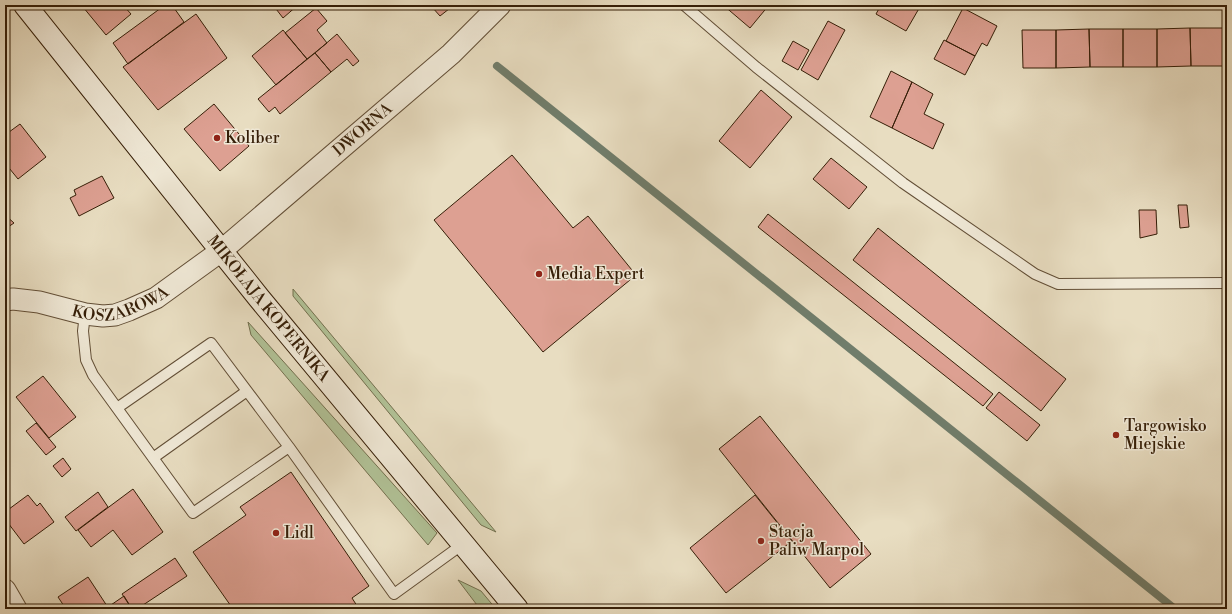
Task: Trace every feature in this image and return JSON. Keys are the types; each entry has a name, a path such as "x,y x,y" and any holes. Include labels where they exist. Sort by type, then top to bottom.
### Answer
{"main road":[{"name":"MIKOŁAJA KOPERNIKA","path":"25,5 221,250 516,609"}],"street":[{"name":"DWORNA","path":"221,250 451,54 500,5"},
{"name":"KOSZAROWA","path":"5,300 13,299 39,302 85,314 102,316 115,315 142,306 156,298 221,250"},
{"path":"5,590 16,609"}],"lane":[{"path":"684,5 762,72 903,183 1035,274 1058,284 1227,283"},
{"path":"85,314 83,331 86,360 93,375 193,513 289,447"},
{"path":"117,408 211,343 289,447 394,594 463,544"},
{"path":"153,458 247,391"}],"green space":[{"path":"293,289 496,532 481,525 293,296"},
{"path":"248,322 437,533 428,545 251,335"},
{"path":"458,580 481,591 496,609 480,609"}],"building":[{"path":"86,5 123,5 131,14 106,35 83,7"},
{"path":"165,5 172,5 184,22 128,64 113,43"},
{"path":"273,5 298,5 283,18"},
{"path":"435,5 454,5 440,16 432,7"},
{"path":"723,5 769,5 750,28"},
{"path":"881,5 921,5 906,31 876,14"},
{"path":"316,8 327,21 317,30 327,43 307,59 285,33"},
{"path":"963,8 997,26 987,46 982,43 975,56 946,41"},
{"path":"196,14 227,58 158,110 123,67"},
{"path":"828,21 845,30 818,80 801,70"},
{"path":"1190,28 1191,66 1157,67 1157,29"},
{"path":"1190,28 1224,28 1225,66 1191,66"},
{"path":"1224,28 1227,28 1227,66 1225,66"},
{"path":"1089,29 1090,67 1056,68 1056,30"},
{"path":"1089,29 1123,29 1123,67 1090,67"},
{"path":"1123,29 1157,29 1157,67 1123,67"},
{"path":"283,30 307,59 276,85 252,56"},
{"path":"1022,30 1056,30 1056,68 1023,68"},
{"path":"337,34 359,61 353,66 347,59 331,72 315,53"},
{"path":"944,40 975,56 965,75 934,59"},
{"path":"793,41 809,50 798,70 782,61"},
{"path":"315,53 331,72 280,114 275,107 269,112 258,99"},
{"path":"891,71 912,82 892,128 870,117"},
{"path":"912,82 933,94 924,114 944,124 933,149 892,128"},
{"path":"761,90 792,117 750,168 719,141"},
{"name":"Koliber","path":"214,104 249,146 220,171 184,129"},
{"path":"20,124 46,157 18,179 5,163 5,135"},
{"path":"512,155 573,228 588,216 636,275 543,352 434,220"},
{"path":"831,158 867,187 849,209 813,179"},
{"path":"102,176 114,198 79,216 70,198 76,195 74,190"},
{"path":"1178,205 1187,205 1189,227 1180,228"},
{"path":"1139,210 1156,210 1157,234 1140,238"},
{"path":"768,214 993,394 983,406 758,227"},
{"path":"5,215 14,223 5,229"},
{"path":"878,228 1066,379 1041,411 853,260"},
{"path":"43,376 76,417 49,438 16,397"},
{"path":"999,392 1040,425 1027,441 986,408"},
{"path":"760,416 871,554 830,588 719,449"},
{"path":"36,423 56,447 46,455 26,431"},
{"path":"63,458 71,469 62,477 53,466"},
{"name":"Lidl","path":"291,472 369,586 352,598 359,609 233,609 193,552 246,515 240,507"},
{"path":"133,489 163,532 132,555 113,530 91,547 78,530"},
{"path":"98,492 108,507 76,531 65,517"},
{"path":"28,495 37,506 40,503 54,522 24,544 5,519 5,512"},
{"path":"755,495 792,541 726,593 690,548"},
{"path":"175,558 187,576 137,609 132,609 122,594"},
{"path":"88,577 109,609 66,609 58,597"},
{"path":"124,596 132,609 109,609 108,607"}],"waterway":[{"path":"497,66 1175,609"}],"place":[{"name":"Koliber","path":"217,138"},
{"name":"Media Expert","path":"539,274"},
{"name":"Targowisko Miejskie","path":"1116,435"},
{"name":"Lidl","path":"276,533"},
{"name":"Stacja Paliw Marpol","path":"761,541"}]}
